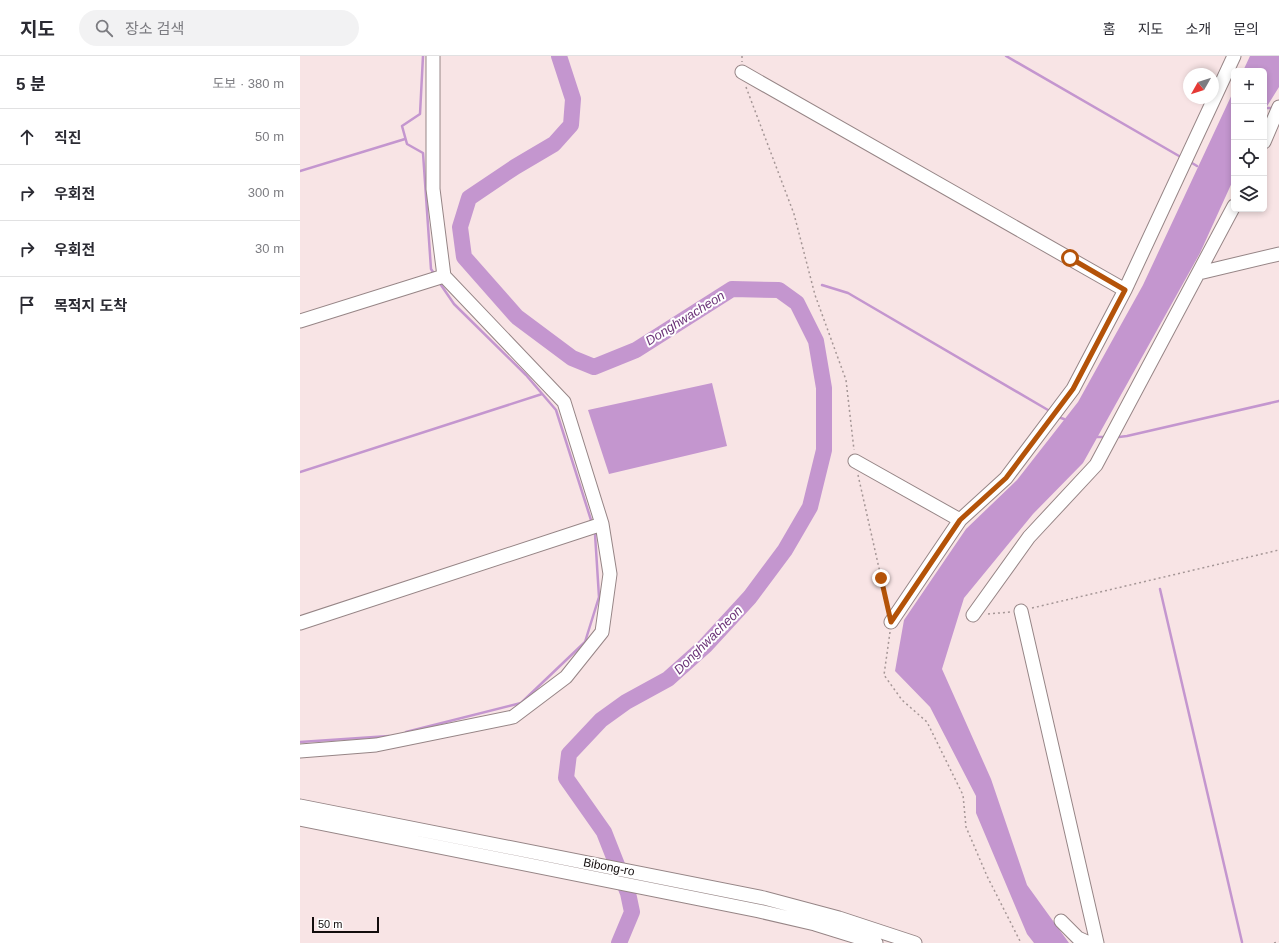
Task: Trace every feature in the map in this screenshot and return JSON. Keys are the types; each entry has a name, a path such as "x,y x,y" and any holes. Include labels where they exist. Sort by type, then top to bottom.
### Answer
{"street":[{"path":"300,751 376,745 513,717 566,677 602,632 610,574 602,524 564,402 444,276 433,189 433,56"},
{"path":"891,622 960,520 1006,478 1073,389 1125,290 1234,56"},
{"path":"742,72 1125,290"},
{"path":"1265,140 1279,107"},
{"path":"973,615 1029,537 1096,465 1231,212"},
{"path":"1199,273 1279,254"},
{"path":"300,322 444,276"},
{"path":"855,461 960,520"},
{"path":"300,623 602,524"},
{"path":"1021,611 1097,943"},
{"name":"Bibong-ro","path":"300,806 764,898 839,918 915,943"},
{"name":"Bibong-ro","path":"300,819 759,911 808,923 876,943"},
{"path":"1062,921 1078,938 1089,943"}],"path":[{"path":"742,56 743,79 794,214 815,295 846,380 855,461 891,622 884,675 902,700 927,722 963,795 966,827 987,876 1022,943"},
{"path":"973,615 1021,611 1279,550"},
{"path":"1274,943 1279,942"}],"shaded area":[{"path":"1250,56 1279,56 1279,87 1267,106 1267,68 1244,68"},
{"path":"1231,96 1231,185 1200,253 1083,463 1033,514 964,598 942,669 991,779 1027,885 1069,943 1034,943 1027,934 976,813 976,796 930,707 895,671 904,620 966,529 1017,480 1078,402 1143,285"},
{"path":"712,383 727,446 609,474 588,410"}],"waterway":[{"path":"423,56 420,114 402,126 407,144 423,153 431,269 433,272"},
{"name":"Donghwacheon","path":"559,56 573,99 571,125 554,144 515,167 469,198 460,227 464,257 517,317 572,358 594,367 636,350 732,289 779,290 797,303 816,341 824,388 824,450 810,507 785,550 750,597 705,646 668,679 626,702 601,720 569,754 566,778 604,832 628,893 632,912 619,943"},
{"path":"1006,56 1179,156"},
{"path":"300,171 405,139"},
{"path":"1192,163 1197,166"},
{"path":"441,285 454,304 526,375 556,410 591,520"},
{"path":"822,285 848,293 1048,410"},
{"path":"300,472 542,394"},
{"path":"1119,437 1279,401"},
{"path":"1097,437 1103,437"},
{"path":"406,732 521,703 585,642 599,597 595,534"},
{"path":"1160,589 1242,942"},
{"path":"300,742 389,736"}],"route":[{"path":"881,578 891,622 960,520 1006,478 1073,389 1125,290 1070,258"}]}
